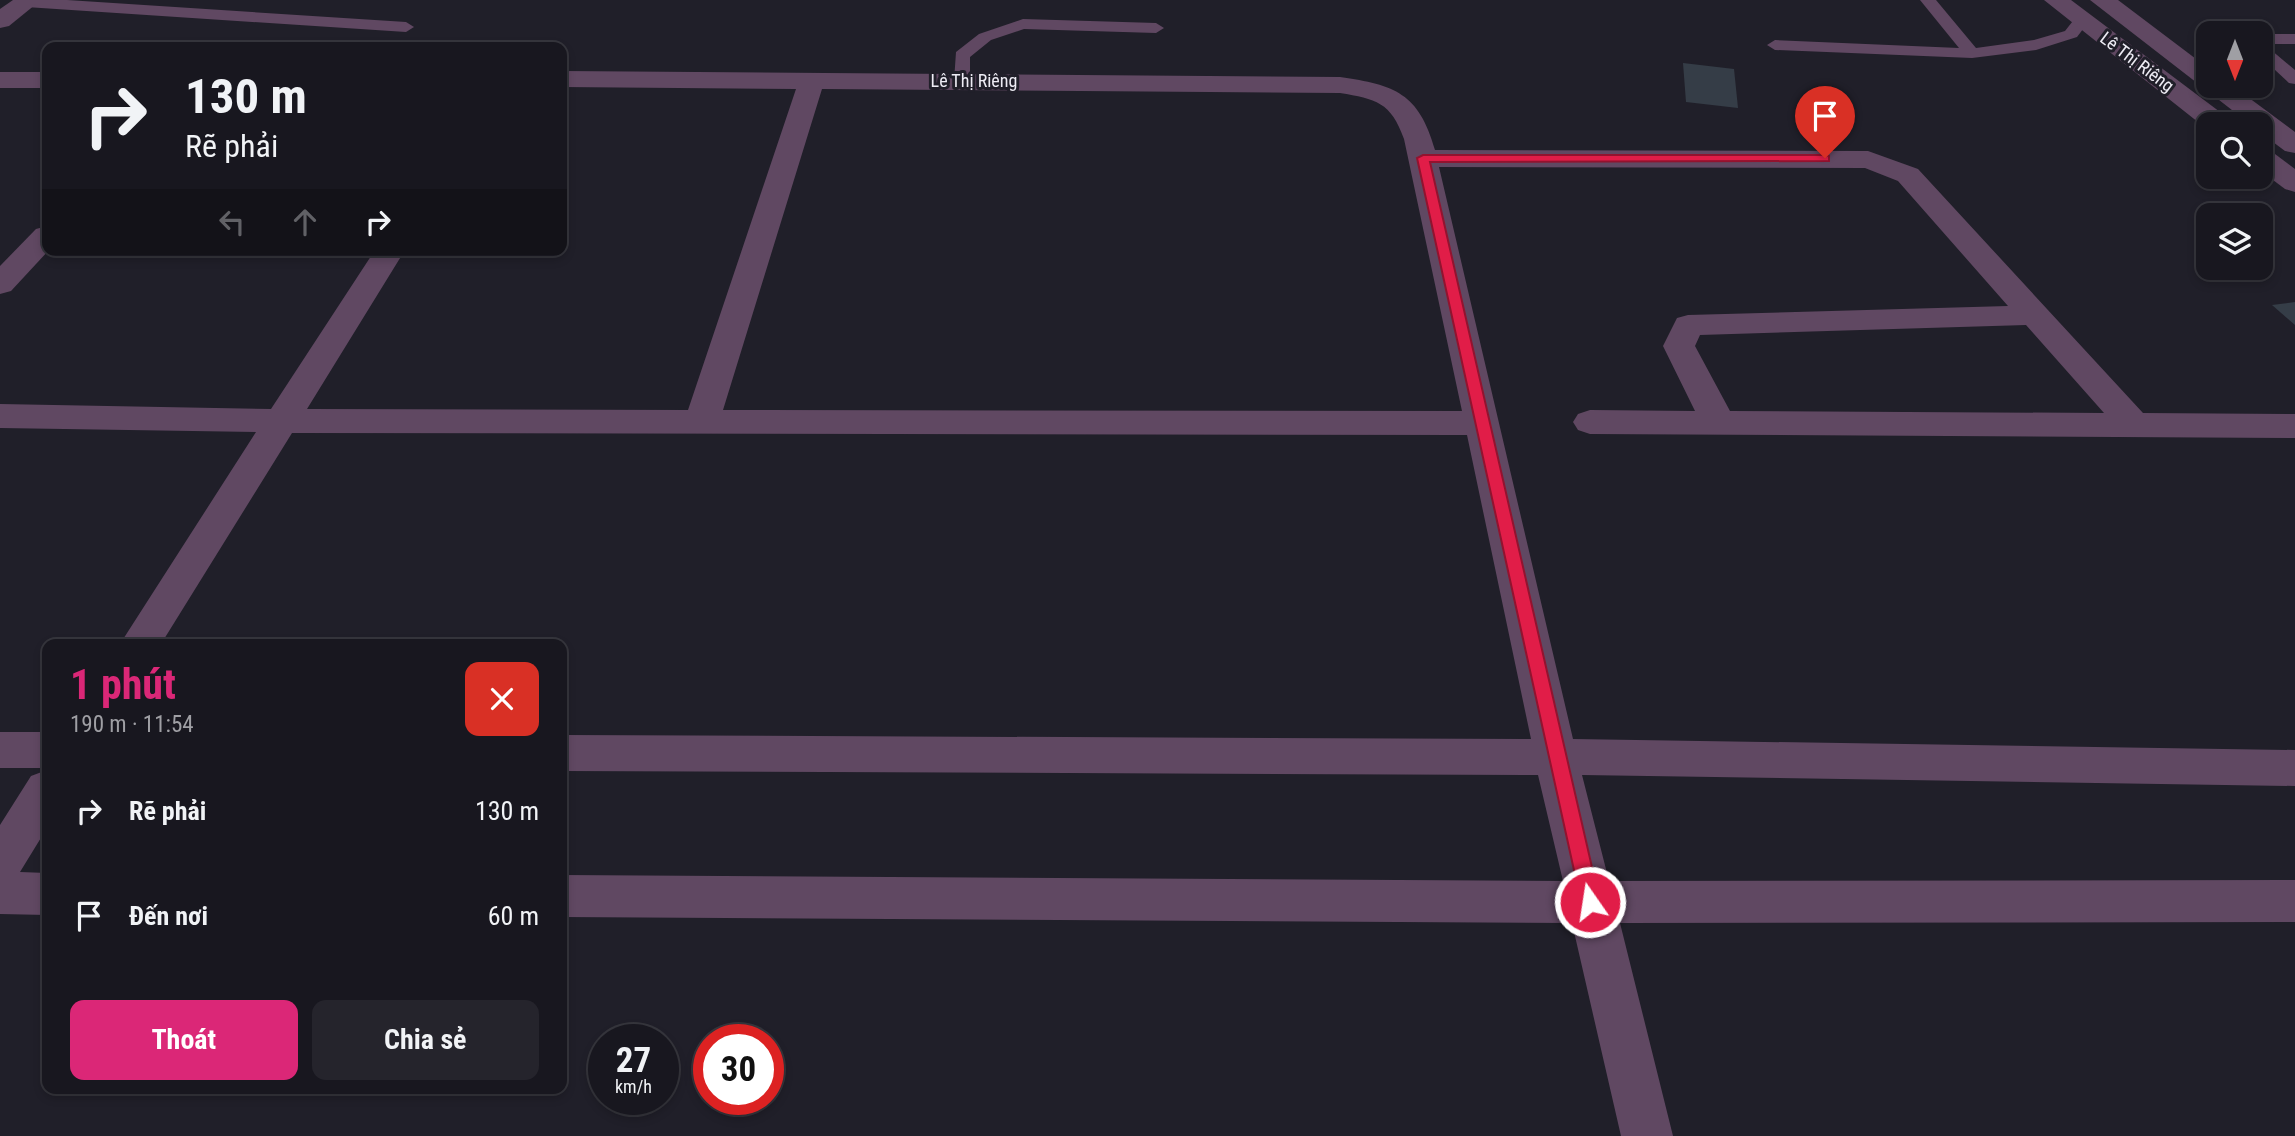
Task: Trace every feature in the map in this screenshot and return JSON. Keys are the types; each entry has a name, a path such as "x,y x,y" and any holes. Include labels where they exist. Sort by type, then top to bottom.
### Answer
{"street":[{"name":"Lê Thị Riêng","path":"2056,0 2202,112"},
{"name":"Lê Thị Riêng","path":"2102,0 2196,68"},
{"path":"0,21 27,1"},
{"name":"Lê Thị Riêng","path":"567,79 1340,85 1386,93 1401,104 1417,132 1423,158"},
{"path":"0,80 42,80"},
{"path":"702,421 812,80"},
{"name":"Lê Thị Riêng","path":"2235,98 2295,145"},
{"path":"1647,1136 1556,757 1423,158 1868,160 1908,175 2132,423"},
{"path":"2273,166 2295,183"},
{"path":"3,279 42,240"},
{"path":"143,639 386,256"},
{"path":"1718,423 1679,346 1688,325 2035,316"},
{"path":"0,416 283,421 1483,423"},
{"path":"1590,422 2295,426"},
{"path":"0,750 42,750"},
{"path":"567,753 1556,757 2295,768"},
{"path":"0,865 42,797"},
{"path":"0,894 42,894"},
{"path":"567,896 1590,902 2295,901"}],"lane":[{"path":"1928,0 1972,53"},
{"path":"27,1 406,27"},
{"path":"1775,44 1972,53 2036,45 2071,34 2082,20"},
{"path":"962,80 962,55 985,37 1023,24 1156,29"},
{"path":"2273,39 2295,39"},
{"path":"2273,58 2291,73"},
{"path":"2273,71 2291,73"}],"building":[{"path":"1683,63 1734,69 1738,108 1686,102"},
{"path":"2295,302 2295,325 2272,305"}],"route":[{"path":"1590,902 1423,158 1825,158"}]}
